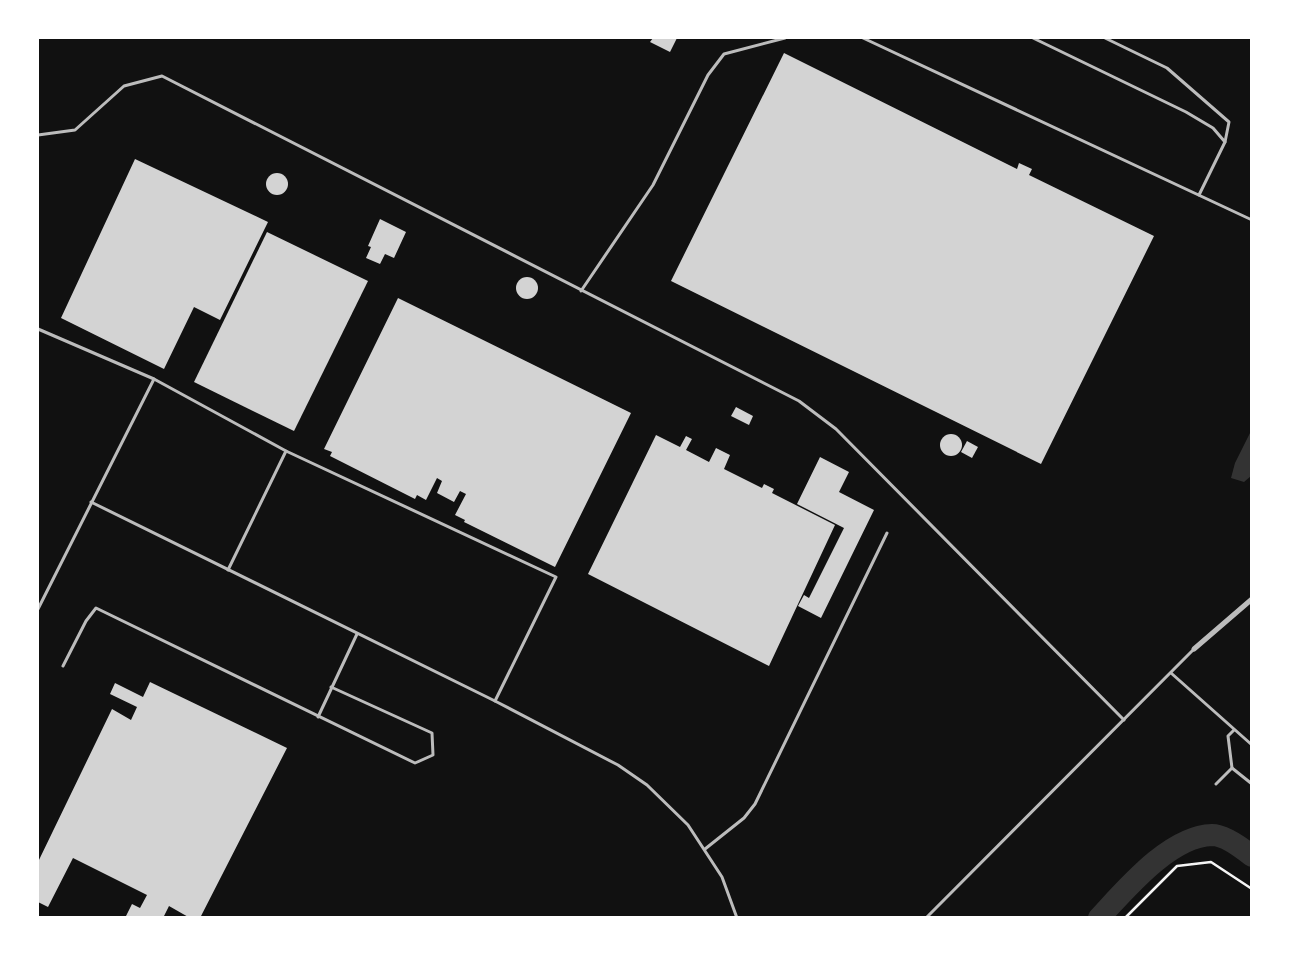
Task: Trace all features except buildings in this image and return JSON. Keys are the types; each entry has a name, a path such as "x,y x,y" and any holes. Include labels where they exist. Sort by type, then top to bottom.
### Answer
{"street":[{"path":"1194,650 1252,599"}],"lane":[{"path":"581,291 652,186 708,75 724,54 785,38"},
{"path":"862,38 1252,220"},
{"path":"1033,38 1186,112 1214,128 1226,142"},
{"path":"1105,38 1167,68 1229,122 1226,142 1199,195"},
{"path":"38,135 75,130 124,86 162,76 799,401 836,429 1124,720"},
{"path":"38,329 154,379 286,451 556,576 494,701"},
{"path":"38,608 154,379"},
{"path":"228,570 286,451"},
{"path":"91,502 494,701 618,766 647,784 688,825 705,849 722,877 737,918"},
{"path":"705,849 744,818 755,804 888,533"},
{"path":"63,666 86,621 96,608 414,763 433,755 432,733 331,688"},
{"path":"318,717 357,634"},
{"path":"926,918 1194,650"},
{"path":"1171,673 1252,746"},
{"path":"1234,730 1228,736 1232,768 1252,784"},
{"path":"1216,784 1232,768"}],"path":[{"path":"1126,918 1177,866 1211,862 1252,889"}],"shaded area":[{"path":"1251,431 1251,476 1244,482 1231,478 1235,463"}],"waterway":[{"path":"1099,918 1150,866 1180,844 1212,835 1233,842 1252,856"}]}
